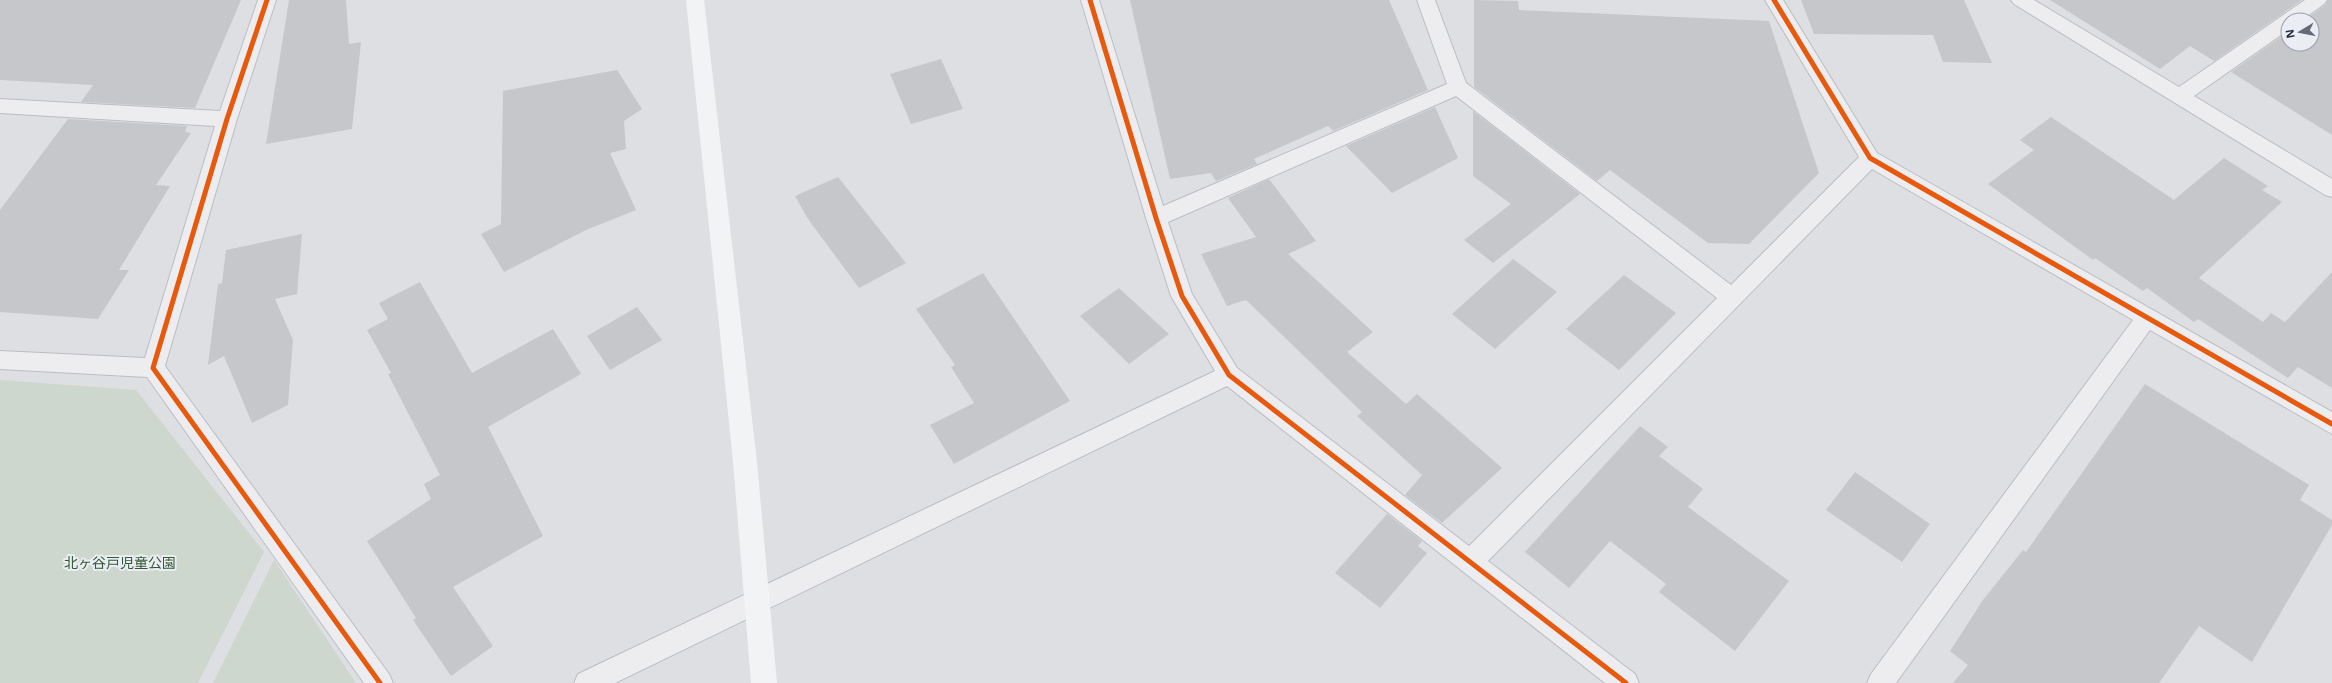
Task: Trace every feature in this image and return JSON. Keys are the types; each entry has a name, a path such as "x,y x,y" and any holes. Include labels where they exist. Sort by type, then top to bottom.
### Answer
{"street":[{"path":"153,368 227,119 267,0"},
{"path":"695,0 745,462 764,683"},
{"path":"1090,0 1156,218 1182,296 1229,374 1471,561 1625,683"},
{"path":"1426,0 1458,87 1731,297"},
{"path":"1774,0 1870,158 2332,424"},
{"path":"2020,0 2181,96 2332,189"},
{"path":"2301,12 2318,0"},
{"path":"2181,96 2280,26"},
{"path":"1156,218 1458,87"},
{"path":"0,106 227,119"},
{"path":"1471,561 1870,158"},
{"path":"1880,683 2147,318"},
{"path":"0,360 153,368"},
{"path":"153,368 380,683"},
{"path":"587,683 1229,374"}],"green space":[{"name":"北ヶ谷戸児童公園","path":"0,380 136,390 264,552 198,683 0,683"},
{"path":"274,560 356,683 213,683"}],"building":[{"path":"0,0 241,0 195,108 81,102 93,85 0,80"},
{"path":"289,0 346,0 349,44 361,42 352,129 266,144"},
{"path":"1130,0 1389,0 1428,90 1333,131 1328,126 1254,159 1257,164 1216,181 1211,173 1170,179"},
{"path":"1474,0 1518,1 1519,10 1769,21 1819,173 1749,244 1708,243 1610,170 1597,181 1474,87"},
{"path":"1801,0 1964,0 1992,63 1943,62 1933,35 1814,34"},
{"path":"2050,0 2302,0 2285,12 2280,12 2280,15 2214,61 2190,46 2160,69"},
{"path":"2328,0 2332,0 2332,135 2231,72 2280,38 2280,52 2320,52 2320,12 2316,12 2325,5"},
{"path":"941,59 963,109 911,124 890,74"},
{"path":"617,70 642,109 624,121 626,149 610,153 636,210 586,230 504,272 481,234 501,224 503,91"},
{"path":"1435,107 1458,158 1392,193 1346,146"},
{"path":"1473,111 1580,194 1493,263 1464,240 1511,204 1473,176"},
{"path":"2051,117 2174,200 2224,158 2268,186 2262,190 2282,202 2199,278 2263,322 2271,313 2285,322 2332,272 2332,388 2298,367 2288,378 2198,319 2194,322 2147,288 2143,291 2095,258 2093,260 1988,184 2034,150 2020,140"},
{"path":"68,119 187,126 185,132 191,133 156,185 170,186 119,270 129,270 98,319 0,312 0,210"},
{"path":"838,177 906,263 859,288 808,219 795,196"},
{"path":"1269,179 1316,241 1288,254 1373,332 1347,352 1406,404 1417,394 1502,468 1442,523 1405,495 1422,475 1357,416 1362,412 1246,300 1227,306 1201,254 1256,237 1228,198"},
{"path":"302,234 297,294 275,299 293,340 288,405 252,423 224,356 208,365 218,284 222,283 226,250"},
{"path":"1513,259 1557,292 1495,349 1452,314"},
{"path":"983,273 1070,401 954,464 930,425 974,403 951,367 955,365 916,309"},
{"path":"1624,275 1676,313 1619,370 1566,329"},
{"path":"420,282 472,373 553,329 581,374 488,427 543,536 453,587 493,646 451,676 413,620 416,618 367,541 431,499 424,484 440,475 388,374 391,373 367,330 388,319 379,303"},
{"path":"1119,288 1169,334 1129,364 1080,316"},
{"path":"637,307 662,340 610,370 587,336"},
{"path":"2145,384 2309,485 2300,500 2332,520 2332,525 2252,662 2199,626 2159,683 1953,683 1968,665 1950,651 1983,600 2023,550 2026,552"},
{"path":"1640,426 1668,447 1659,456 1703,489 1688,507 1789,581 1735,651 1659,592 1666,584 1610,541 1569,588 1525,552"},
{"path":"1855,472 1930,524 1902,562 1826,510"},
{"path":"1387,514 1422,541 1418,546 1427,553 1380,608 1335,573"}],"cycle path":[{"path":"267,0 227,119 153,368 380,683"},
{"path":"1090,0 1156,218 1182,296 1229,375 1626,683"},
{"path":"1774,0 1870,158 2332,424"}]}
